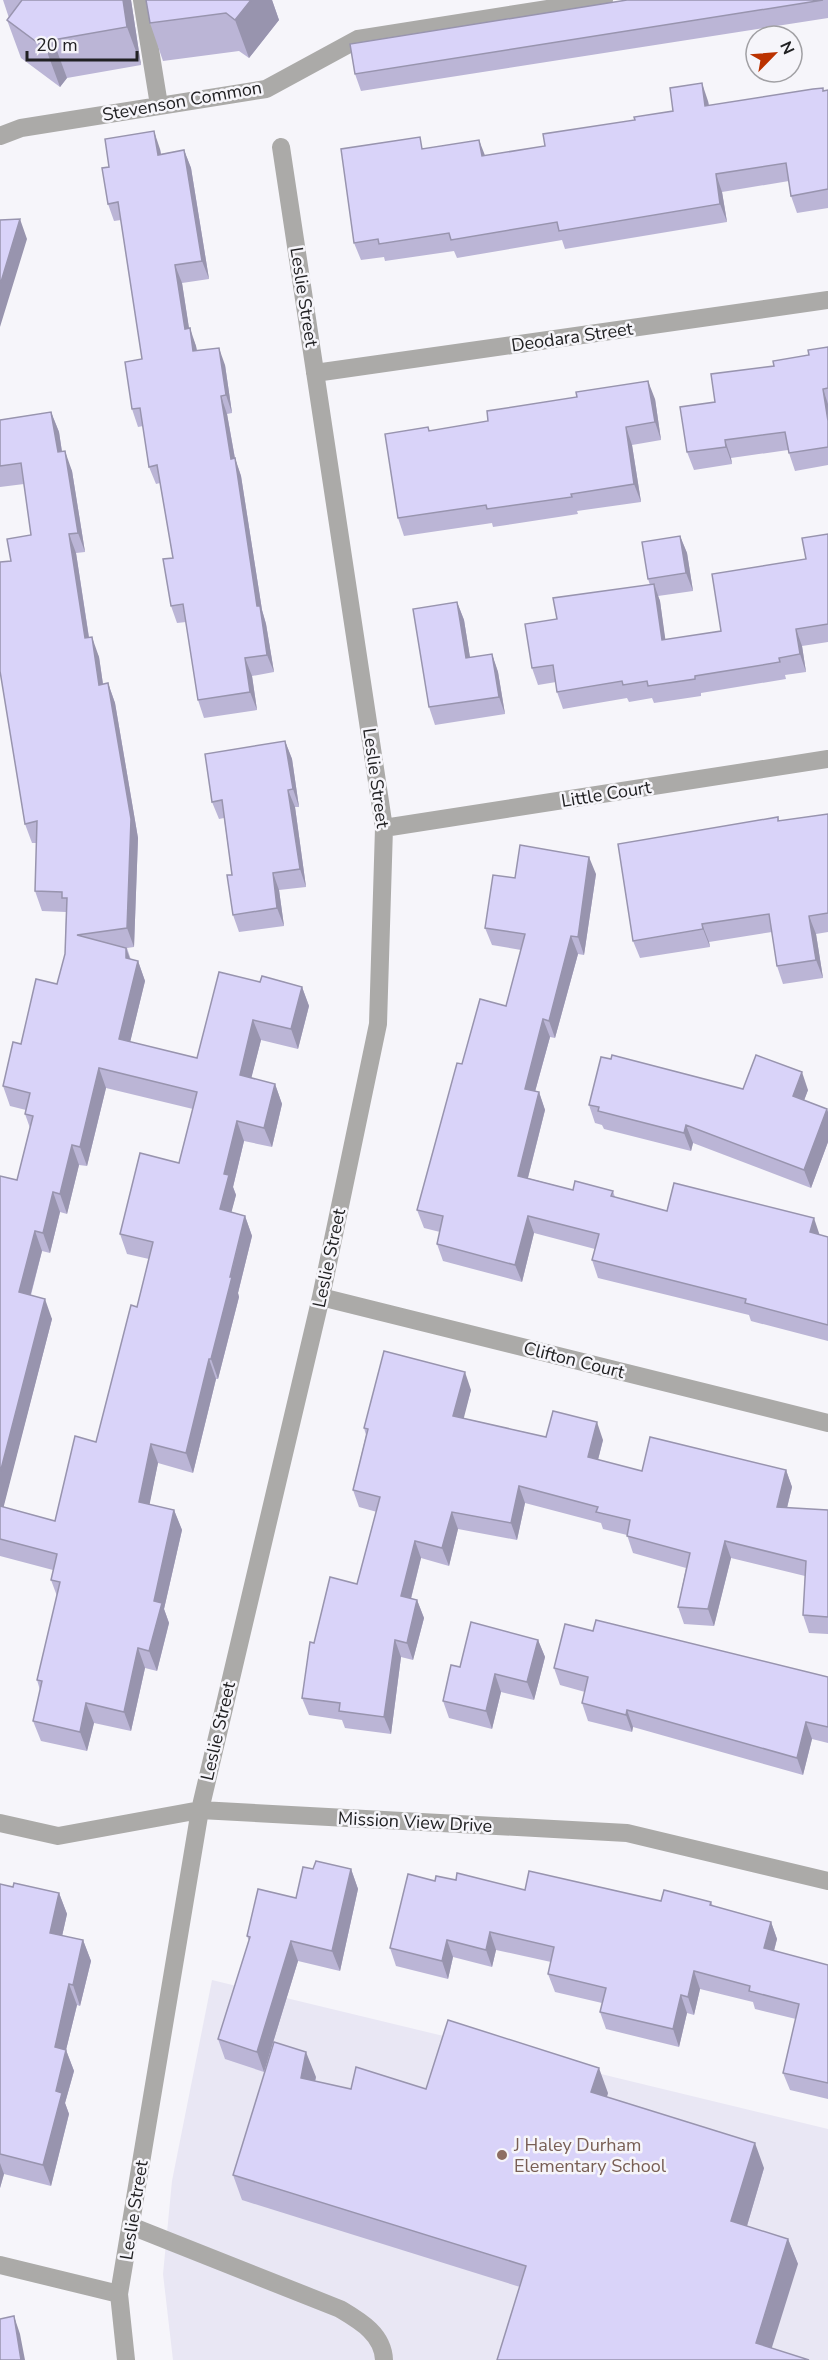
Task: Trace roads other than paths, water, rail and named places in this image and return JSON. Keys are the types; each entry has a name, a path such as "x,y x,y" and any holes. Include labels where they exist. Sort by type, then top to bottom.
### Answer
{"street":[{"path":"142,0 159,105"},
{"name":"Stevenson Common","path":"0,136 21,128 266,89 358,39 604,0"},
{"name":"Leslie Street","path":"126,2360 119,2294 200,1810 321,1297 378,1024 384,828 281,147"},
{"name":"Deodara Street","path":"315,373 828,300"},
{"name":"Little Court","path":"384,828 828,759"},
{"name":"Clifton Court","path":"321,1297 828,1423"},
{"name":"Mission View Drive","path":"0,1823 57,1836 200,1810 627,1833 828,1881"},
{"path":"131,2226 340,2309 360,2321 379,2340 384,2360"},
{"path":"0,2265 119,2294"}],"place":[{"name":"J Haley Durham Elementary School","path":"502,2155"}]}
